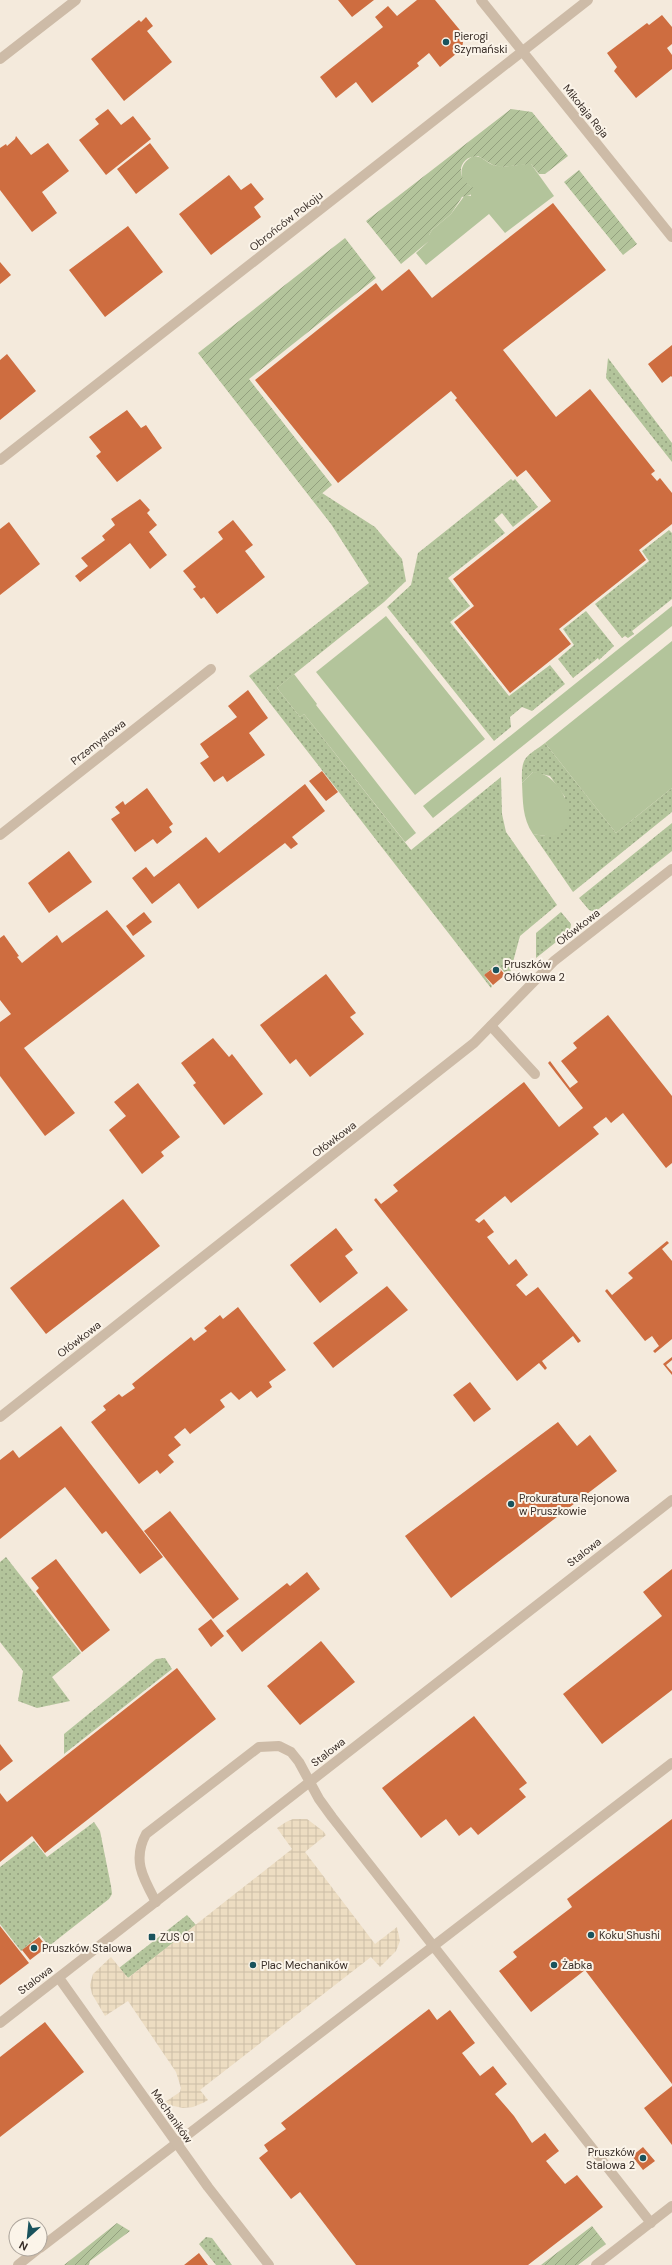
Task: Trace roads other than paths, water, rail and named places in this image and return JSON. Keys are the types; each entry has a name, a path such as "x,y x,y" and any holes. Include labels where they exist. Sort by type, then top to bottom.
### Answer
{"street":[{"path":"0,59 76,0"},
{"name":"Mikołaja Reja","path":"481,0 672,237"},
{"name":"Obrońców Pokoju","path":"0,460 588,0"},
{"name":"Przemysłowa","path":"0,835 212,669"},
{"name":"Ołówkowa","path":"0,1417 474,1043 554,961 672,869"},
{"path":"491,1026 535,1074"},
{"name":"Stalowa","path":"0,2023 672,1500"},
{"path":"156,1902 145,1882 138,1855 146,1834 241,1759 259,1747 279,1746 291,1752 299,1762 309,1782 332,1817 651,2223"},
{"path":"48,2241 672,1763"},
{"name":"Mechaników","path":"59,1978 176,2143 269,2265"},
{"path":"596,2265 672,2206"},
{"path":"18,2265 28,2257"}],"place":[{"name":"Pierogi Szymański","path":"446,42"},
{"name":"Pruszków Ołówkowa 2","path":"496,970"},
{"name":"Prokuratura Rejonowa w Pruszkowie","path":"511,1504"},
{"name":"Koku Shushi","path":"591,1935"},
{"name":"ZUS 01","path":"152,1937"},
{"name":"Pruszków Stalowa","path":"34,1948"},
{"name":"Plac Mechaników","path":"253,1965"},
{"name":"Żabka","path":"554,1965"},
{"name":"Pruszków Stalowa 2","path":"643,2158"}]}
